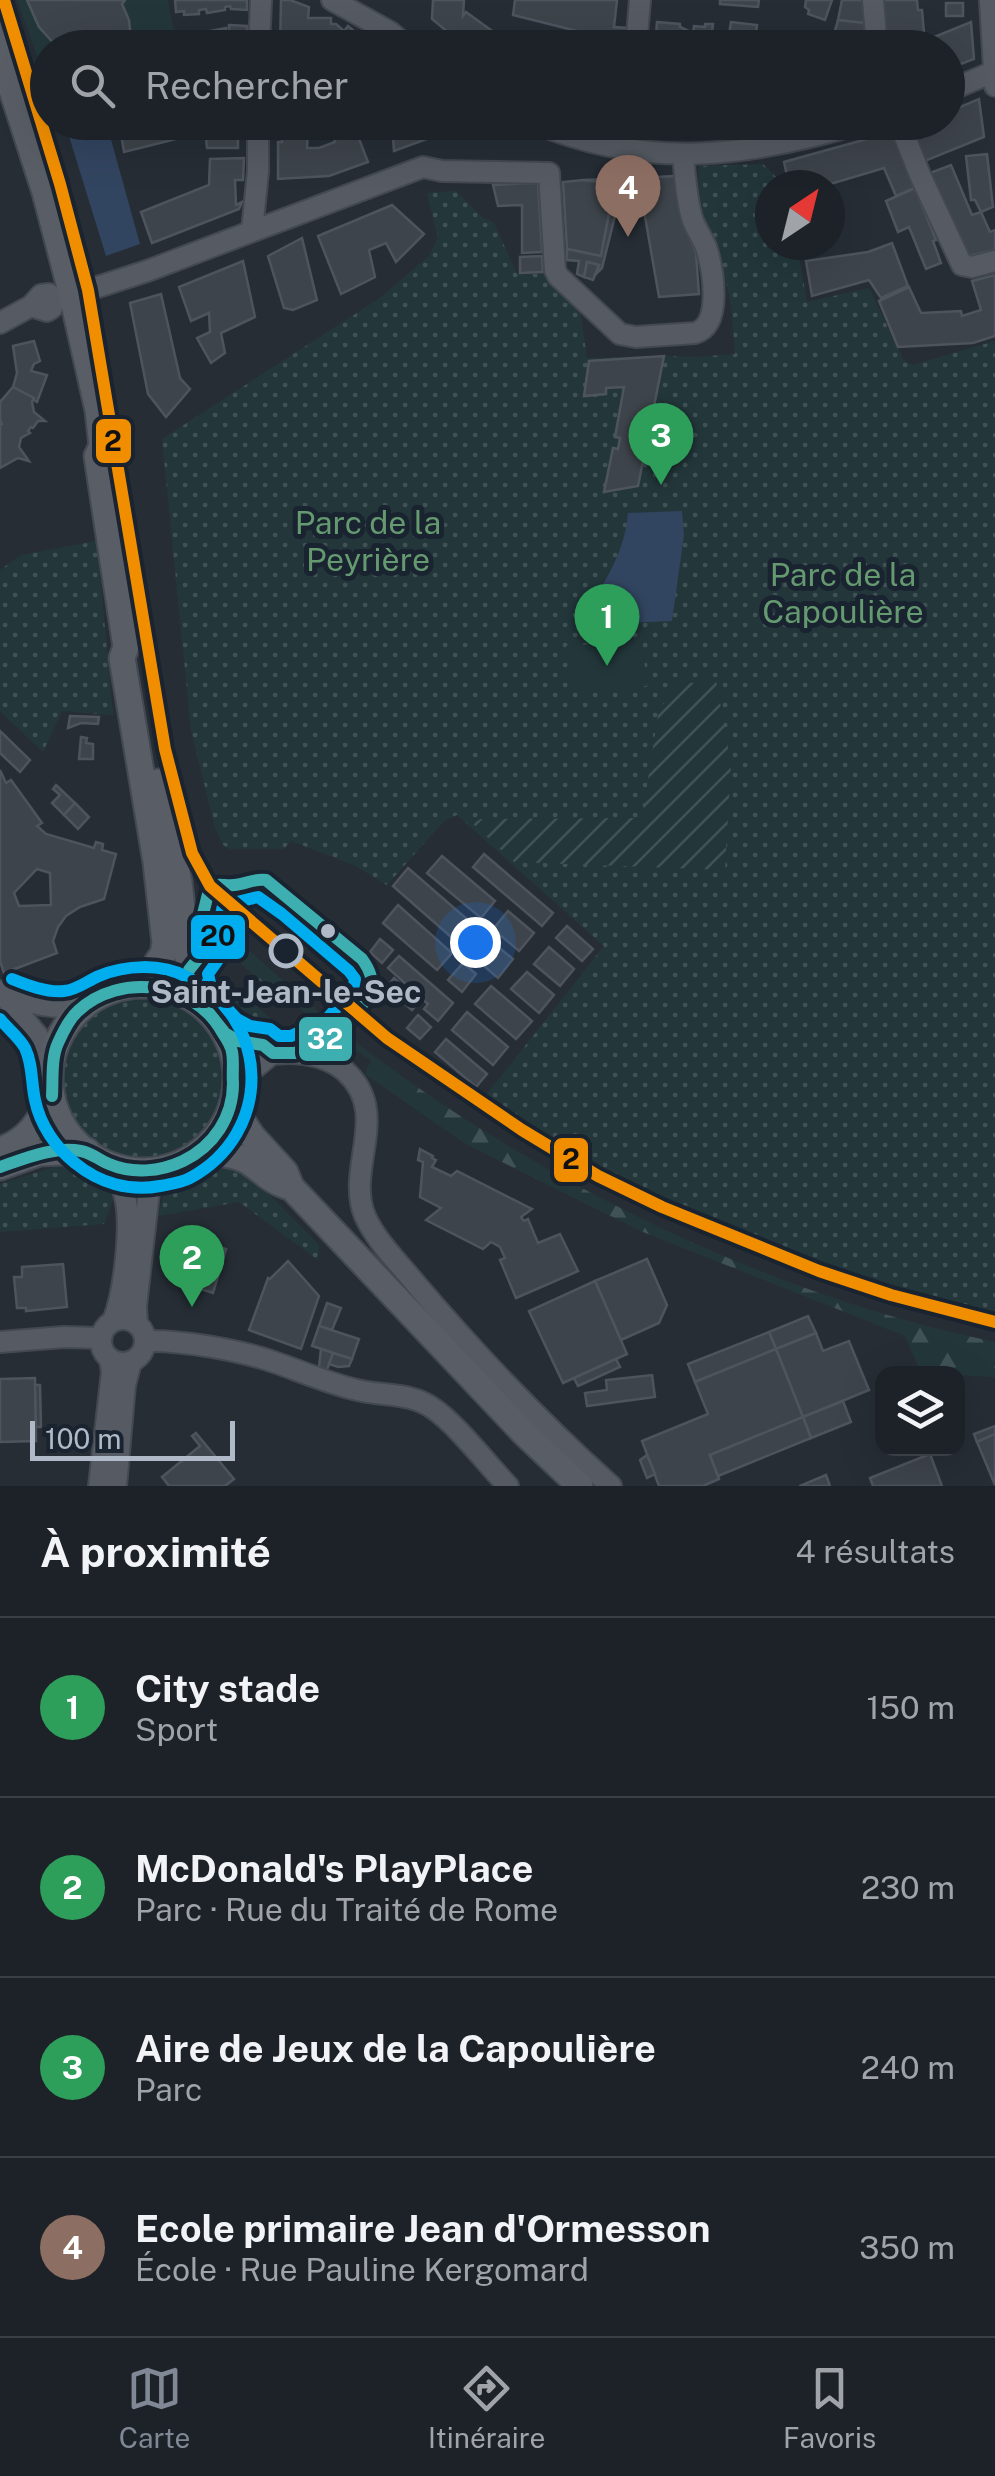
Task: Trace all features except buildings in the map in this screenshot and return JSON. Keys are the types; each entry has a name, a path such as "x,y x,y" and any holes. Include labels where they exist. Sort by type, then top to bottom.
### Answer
{"main road":[{"path":"0,18 8,47 5,89 46,192 88,450 96,456"},
{"path":"0,53 18,155 85,388 98,410"},
{"path":"61,298 98,410 102,446 96,456 126,647 122,658 196,1001"},
{"path":"142,985 165,943 169,883"},
{"path":"98,1158 71,1136 52,1096 50,1068 68,1022 85,1005 112,990 142,985 179,992 196,1001 207,1010 232,1049 234,1095 252,1136 285,1172 291,1188 524,1433 580,1486"},
{"path":"0,1168 39,1153 98,1158 127,1169 162,1169 181,1163 212,1140 224,1124 234,1095"},
{"path":"0,1150 18,1143 30,1132 52,1096"},
{"path":"198,1153 230,1154 244,1159 274,1182 291,1188"}],"street":[{"path":"259,30 260,0"},
{"path":"332,0 386,30"},
{"path":"638,30 640,0"},
{"path":"872,0 875,30"},
{"path":"965,87 994,79 990,0"},
{"path":"252,231 258,140"},
{"path":"585,140 657,154 748,150 805,140"},
{"path":"626,149 627,140"},
{"path":"906,140 962,264 972,267 995,262"},
{"path":"0,323 423,167 442,171 549,173 558,276 620,334 636,337 695,333 711,321 713,288 706,249 692,218 683,154"},
{"path":"2,993 51,1008 85,1005"},
{"path":"2,993 38,1036 50,1068"},
{"path":"225,1034 245,1043 263,1045 273,1053 320,1056 353,1080 366,1110 360,1200 368,1222 456,1332 552,1434 610,1486"},
{"path":"234,1095 273,1053"},
{"path":"98,1158 126,1198 128,1230 119,1306 102,1350 121,1360"},
{"path":"99,1486 112,1372 121,1360 142,1352 136,1306 149,1191 162,1169"},
{"path":"0,1342 107,1330 125,1319 141,1332 184,1344 269,1360 366,1393 392,1393 418,1400 445,1418 508,1486"},
{"path":"116,1486 126,1385 121,1360"}],"green space":[{"path":"17,0 168,0 174,30 30,30 30,36"},
{"path":"763,164 769,170 755,170 755,260 800,260 807,302 869,288 903,359 912,365 995,341 995,1312 872,1281 761,1238 644,1189 571,1152 484,1098 604,946 457,815 444,821 387,885 354,865 291,841 284,849 230,849 223,845 215,828 191,730 162,439 380,298 429,256 438,238 427,193 456,191 482,217 494,223 517,274 550,274 581,316 587,358 735,354 730,298 703,213 699,166"},
{"path":"97,541 113,715 62,711 43,752 0,711 0,570 21,555"},
{"path":"642,641 647,686 571,691 566,646"},
{"path":"716,680 731,764 725,870 514,862 472,823 481,819 642,818 659,709 684,681"},
{"path":"221,927 329,1021 313,1020 284,1002 230,954 213,948 211,935"},
{"path":"215,980 254,1004 285,1032 257,1034 237,1027 216,1000"},
{"path":"143,993 175,1000 202,1018 220,1045 227,1077 220,1109 202,1136 175,1154 143,1161 111,1154 84,1136 66,1109 59,1077 66,1045 84,1018 111,1000"},
{"path":"346,1035 493,1137 654,1224 737,1262 823,1294 995,1342 995,1377 965,1375 965,1366 918,1366 905,1336 643,1232 466,1144 365,1074 371,1060 345,1044"},
{"path":"64,1164 87,1169 115,1194 104,1224 0,1232 0,1184"},
{"path":"218,1165 244,1169 319,1245 318,1260 239,1202 158,1216 166,1185"}],"water":[{"path":"70,140 111,140 140,244 106,256"},
{"path":"682,511 684,535 672,621 575,625 617,558 628,513"}],"transit line":[{"name":"2","path":"4,0 30,85"},
{"name":"2","path":"47,140 88,290 165,749 192,853 210,886 387,1038 522,1130 598,1176 662,1207 819,1271 891,1295 995,1322"},
{"name":"32","path":"209,1013 225,1033 238,1041 263,1045 273,1053 295,1053 337,1034 372,993 370,975 362,959 266,880 210,886"},
{"name":"32","path":"189,970 201,955 200,926 210,886"},
{"name":"20","path":"258,897 355,979 353,989 326,1020 291,1036 279,1036 270,1029 237,1019 212,992 208,974 218,960 218,928 224,901 258,897"},
{"name":"20","path":"0,1019 25,1048 37,1109 55,1143 84,1170 115,1184 149,1188 190,1178 217,1158 236,1134 248,1106 252,1077 247,1048 235,1020 215,996 187,977 155,968 131,968 109,972 64,991 44,990 12,979"},
{"name":"32","path":"0,1167 61,1150 85,1152 118,1167 136,1170 183,1161 204,1147 225,1119 232,1095 231,1049 210,1015 176,993 135,987 114,991 78,1011 66,1026 54,1055 52,1096"}],"place":[{"name":"Ecole primaire Jean d'Ormesson","path":"628,237"},
{"name":"Aire de Jeux de la Capoulière","path":"661,485"},
{"name":"City stade","path":"607,666"},
{"name":"Saint-Jean-le-Sec","path":"286,951"},
{"name":"McDonald's PlayPlace","path":"192,1307"}],"park label":[{"name":"Parc de la Peyrière","path":"368,540"},
{"name":"Parc de la Capoulière","path":"843,592"}]}
